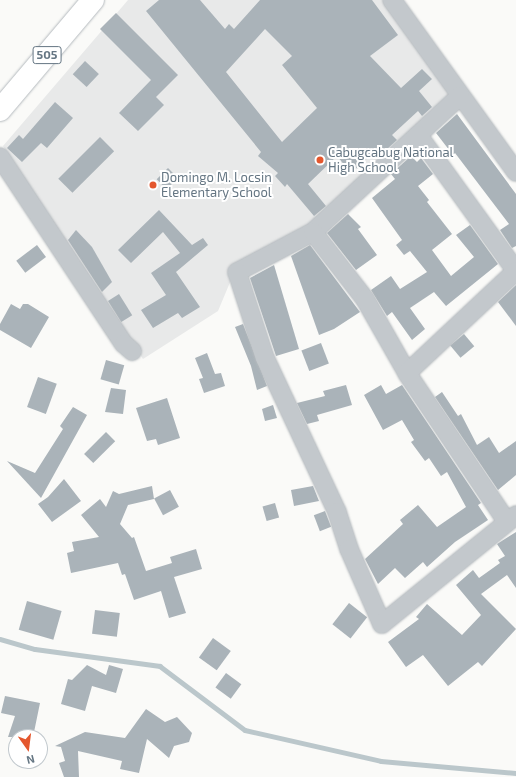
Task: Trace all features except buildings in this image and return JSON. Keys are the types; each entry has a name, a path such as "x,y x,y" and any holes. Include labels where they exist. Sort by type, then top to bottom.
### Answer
{"main road":[{"name":"505","path":"1,107 93,0"}],"street":[{"path":"392,0 516,172"},
{"path":"313,232 365,298 407,373 512,519 382,624 349,549 337,512 265,358 237,272 313,232 460,96"},
{"path":"407,373 516,271 418,135"},
{"path":"0,156 124,344 132,351"}],"shaded area":[{"path":"128,0 384,0 457,95 310,225 236,268 218,311 143,359 3,146"}],"waterway":[{"path":"0,639 35,649 160,666 245,730 381,761 516,773"}],"place":[{"name":"Cabugcabug National High School","path":"320,160"},
{"name":"Domingo M. Locsin Elementary School","path":"153,185"}]}
